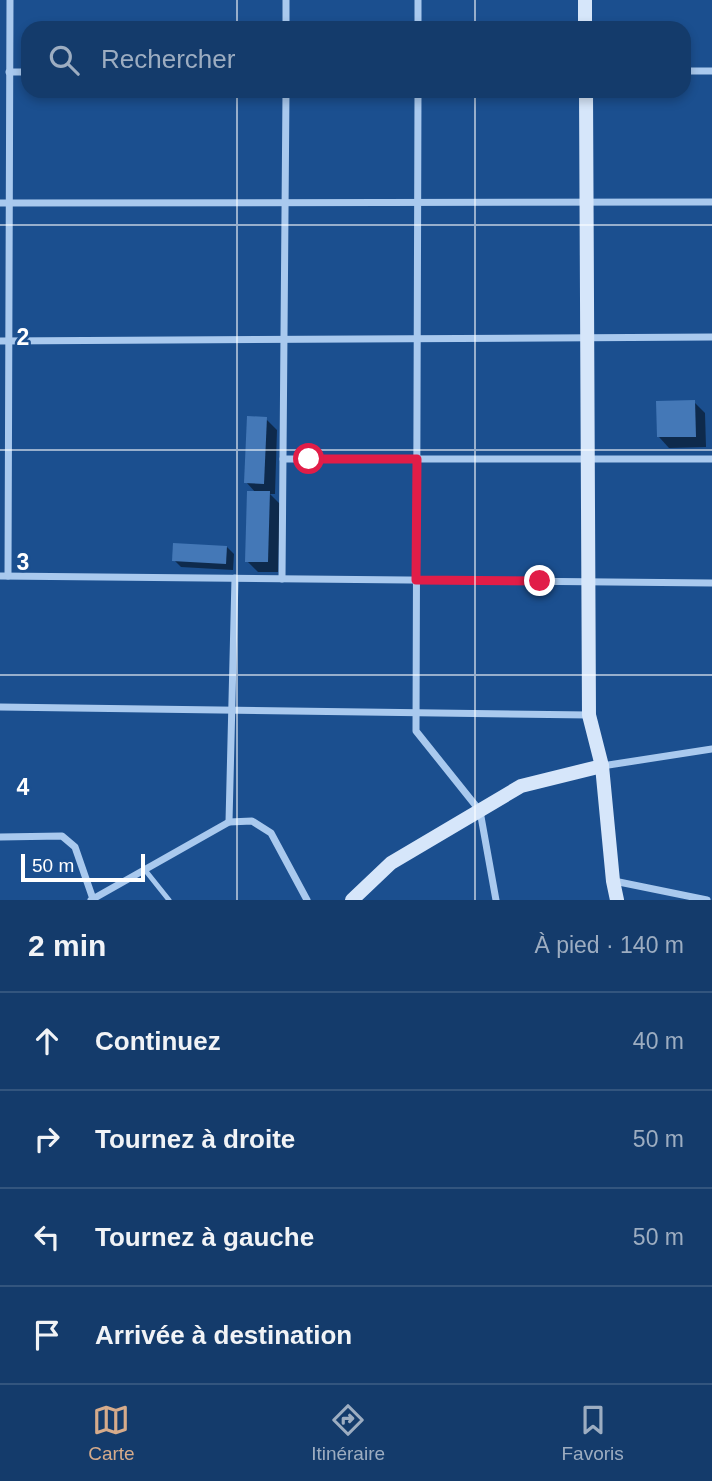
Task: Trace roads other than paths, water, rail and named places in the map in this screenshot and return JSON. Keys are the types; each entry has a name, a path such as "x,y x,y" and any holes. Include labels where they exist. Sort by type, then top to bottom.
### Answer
{"street":[{"path":"10,0 9,203 4,340 4,576 712,583"},
{"path":"286,0 286,21"},
{"path":"418,0 418,21"},
{"path":"585,0 586,21"},
{"path":"691,71 712,71"},
{"path":"9,72 21,72"},
{"path":"282,579 286,98"},
{"path":"418,98 416,731 480,811 496,900"},
{"path":"586,98 589,715 602,766 617,900"},
{"path":"0,203 712,202"},
{"path":"4,340 712,337"},
{"path":"283,459 712,459"},
{"path":"229,822 235,578"},
{"path":"0,707 589,715"},
{"path":"352,900 391,863 521,786 602,766 712,749"},
{"path":"0,837 62,836 75,847 92,900 229,822 252,821 271,833 307,900"},
{"path":"613,881 707,900"}],"lane":[{"path":"145,870 169,900"}]}
